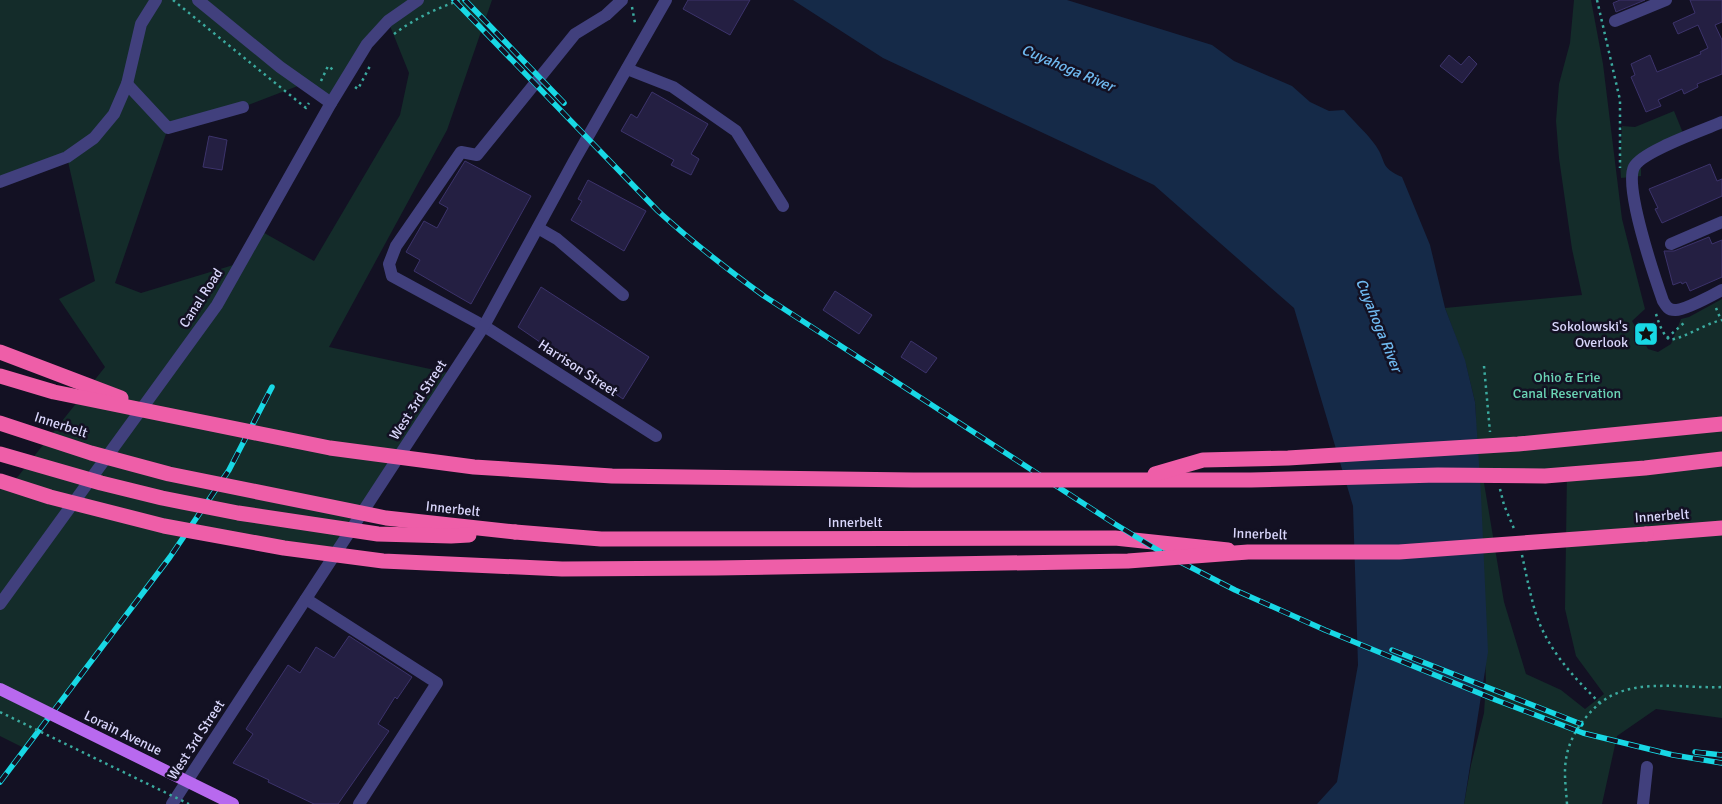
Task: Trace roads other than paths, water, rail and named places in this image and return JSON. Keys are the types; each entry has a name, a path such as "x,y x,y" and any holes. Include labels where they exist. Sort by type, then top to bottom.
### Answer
{"highway":[{"path":"0,352 167,415"},
{"name":"Innerbelt","path":"0,376 54,392 330,448 474,467 612,476 913,480 1251,480 1438,475 1545,476 1645,468 1722,459"},
{"name":"Innerbelt","path":"0,423 92,453 169,474 386,518 516,532 611,539 1115,538 1248,552 1399,552 1722,528"},
{"path":"1139,479 1203,460 1288,458 1518,444 1722,424"},
{"path":"0,454 162,498 238,513 378,534 451,536 516,532"},
{"path":"0,481 50,497 164,526 224,538 383,560 468,566 562,569 881,566 1128,561 1248,552"}],"main road":[{"name":"Lorain Avenue","path":"0,689 233,804"}],"street":[{"path":"0,182 67,157 94,138 114,114 127,84 141,24 156,0"},
{"path":"198,0 280,67 330,103"},
{"name":"Harrison Street","path":"622,0 606,15 575,34 477,154 460,152 396,246 388,264 392,276 484,326 656,436"},
{"path":"1615,21 1666,0"},
{"name":"Canal Road","path":"0,604 217,305 330,103 372,38 388,21 414,1"},
{"name":"West 3rd Street","path":"172,804 484,326 627,68 661,2"},
{"path":"627,68 672,87 736,131 783,206"},
{"path":"127,84 168,128 243,107"},
{"path":"1722,122 1656,150 1641,160 1634,168 1632,185 1641,233 1663,301 1668,308 1674,310 1682,309 1722,290"},
{"path":"1671,244 1722,222"},
{"path":"538,228 557,239 623,295"},
{"path":"306,599 437,683 359,804"},
{"path":"1643,804 1647,767"}],"water":[{"name":"Cuyahoga River","path":"793,0 1067,0 1212,45 1234,61 1292,86 1310,102 1329,111 1344,110 1369,137 1376,146 1384,164 1402,177 1430,245 1445,308 1465,360 1475,402 1488,652 1464,804 1317,804 1337,782 1358,665 1353,506 1294,308 1154,185 883,58"}],"railway":[{"path":"454,0 658,211 723,265 764,296 1161,552 1235,590 1325,630 1496,700 1583,733 1673,755 1722,763"},
{"path":"465,0 564,103"},
{"path":"0,782 170,557 229,470 272,387"},
{"path":"1392,650 1581,724"},
{"path":"1695,752 1722,755"}],"place":[{"name":"Sokolowski's Overlook","path":"1646,334"}],"park label":[{"name":"Ohio & Erie Canal Reservation","path":"1567,386"}]}
